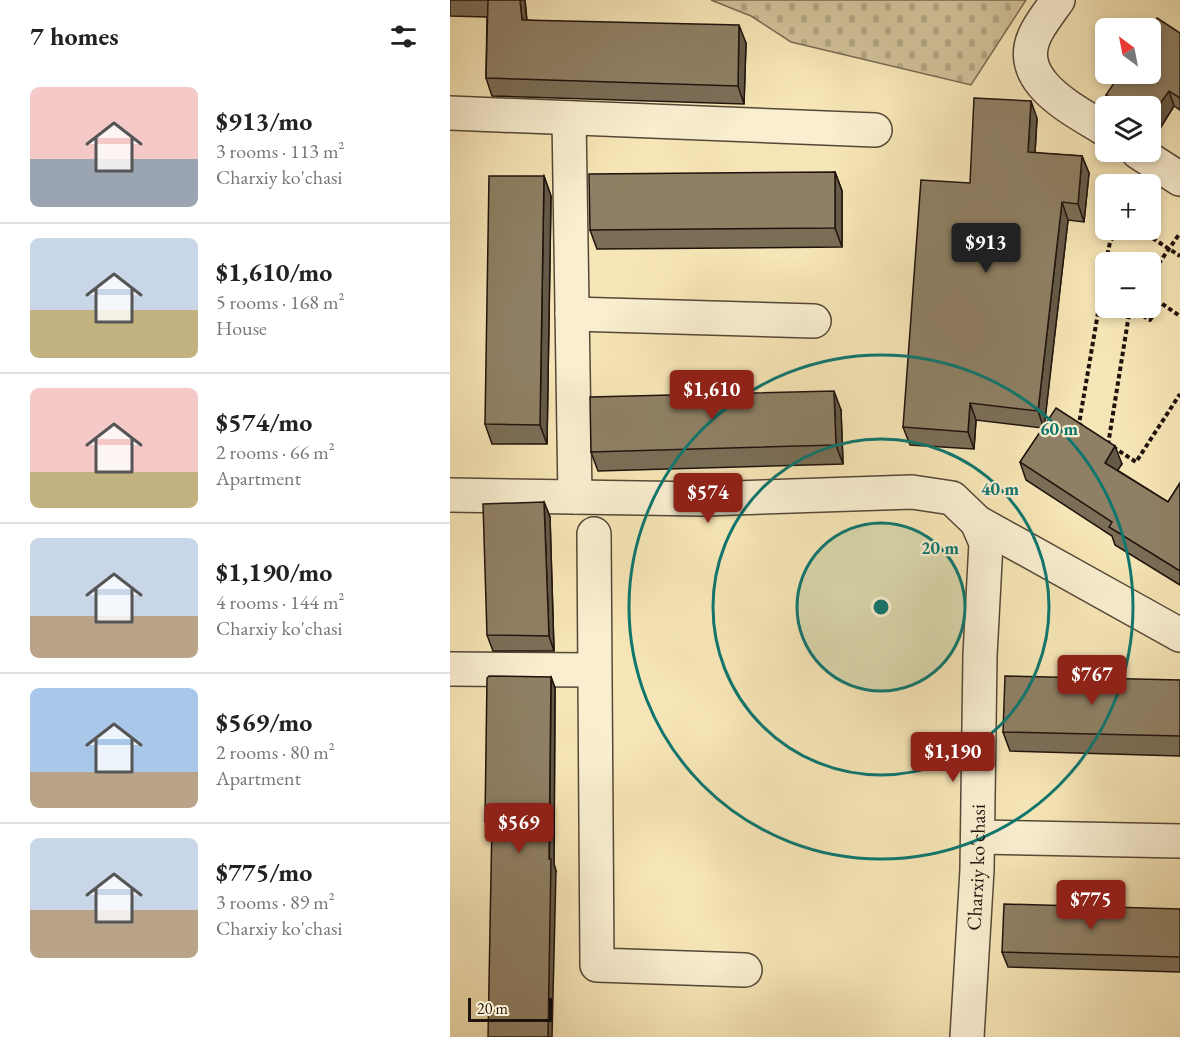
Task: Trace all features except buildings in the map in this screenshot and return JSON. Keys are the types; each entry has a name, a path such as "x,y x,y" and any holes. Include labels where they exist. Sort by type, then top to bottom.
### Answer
{"street":[{"path":"1058,0 1036,33 1030,54 1035,75 1053,96 1095,123"},
{"path":"450,113 875,130"},
{"path":"569,118 574,497"},
{"path":"1154,162 1180,179"},
{"path":"572,314 813,321"},
{"path":"450,495 705,499 912,492 952,498 977,522 1180,634"},
{"name":"Charxiy ko'chasi","path":"967,1037 978,837 980,655 986,543 977,522"},
{"path":"594,534 593,670 597,965 745,970"},
{"path":"450,669 593,670"},
{"path":"978,837 1180,841"}],"path":[{"path":"1161,260 1180,233"},
{"path":"1155,240 1180,255"},
{"path":"1161,303 1180,316"},
{"path":"1086,429 1079,424 1098,318"},
{"path":"1108,445 1128,318"},
{"path":"1101,440 1136,462 1180,394"}],"green space":[{"path":"711,0 1026,0 971,85 791,42 751,16"}]}
